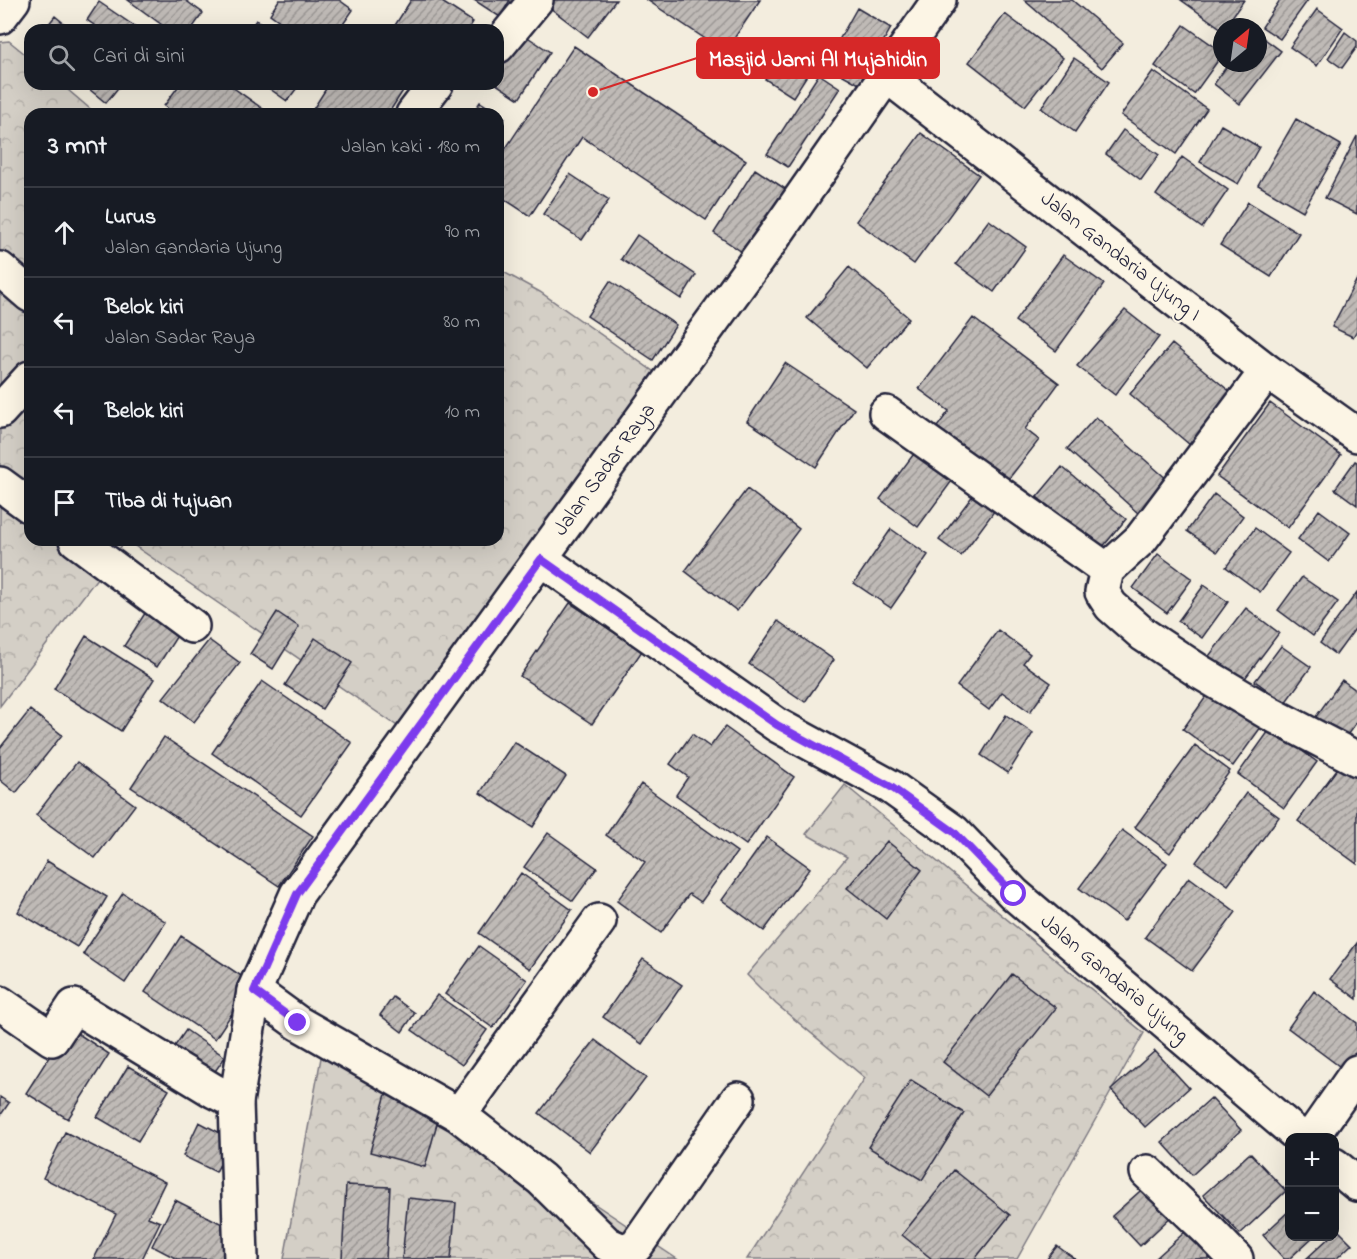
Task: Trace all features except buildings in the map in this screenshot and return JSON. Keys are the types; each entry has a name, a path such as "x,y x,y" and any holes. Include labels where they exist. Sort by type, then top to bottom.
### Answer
{"street":[{"path":"0,17 13,0"},
{"path":"504,39 536,0"},
{"name":"Jalan Sadar Raya","path":"241,1259 236,1102 254,991 297,894 775,235 886,75 932,2"},
{"name":"Jalan Gandaria Ujung I","path":"886,75 1267,371 1357,435"},
{"path":"418,108 431,90"},
{"path":"0,269 24,290"},
{"path":"1267,371 1141,539 1107,570 1102,592 1111,606 1143,635 1269,713 1357,759"},
{"path":"0,411 24,385"},
{"path":"886,413 1107,570"},
{"path":"0,484 24,502"},
{"path":"84,546 192,626"},
{"name":"Jalan Gandaria Ujung","path":"541,559 777,725 891,787 954,832 1014,894 1296,1133"},
{"path":"459,1115 598,921"},
{"path":"254,991 298,1023 459,1115 541,1179 607,1244 623,1251 636,1246 738,1099"},
{"path":"0,1003 52,1039 74,1006 236,1102"},
{"path":"1314,1133 1357,1072"},
{"path":"1339,1168 1357,1184"},
{"path":"1147,1172 1236,1259"}],"green space":[{"path":"9,41 24,53 24,90 68,90 89,108 24,108 24,546 121,546 0,706 0,42"},
{"path":"504,272 540,292 657,374 406,732 135,546 504,546"},
{"path":"845,785 1144,1033 1017,1259 747,1259 865,1078 776,1004 747,975 847,857 806,834"},
{"path":"327,1025 677,1259 284,1259"}],"place":[{"name":"Masjid Jami Al Mujahidin","path":"593,92"}],"route":[{"path":"298,1023 254,991 297,894 541,559 777,725 891,787 954,832 1014,894"}]}
